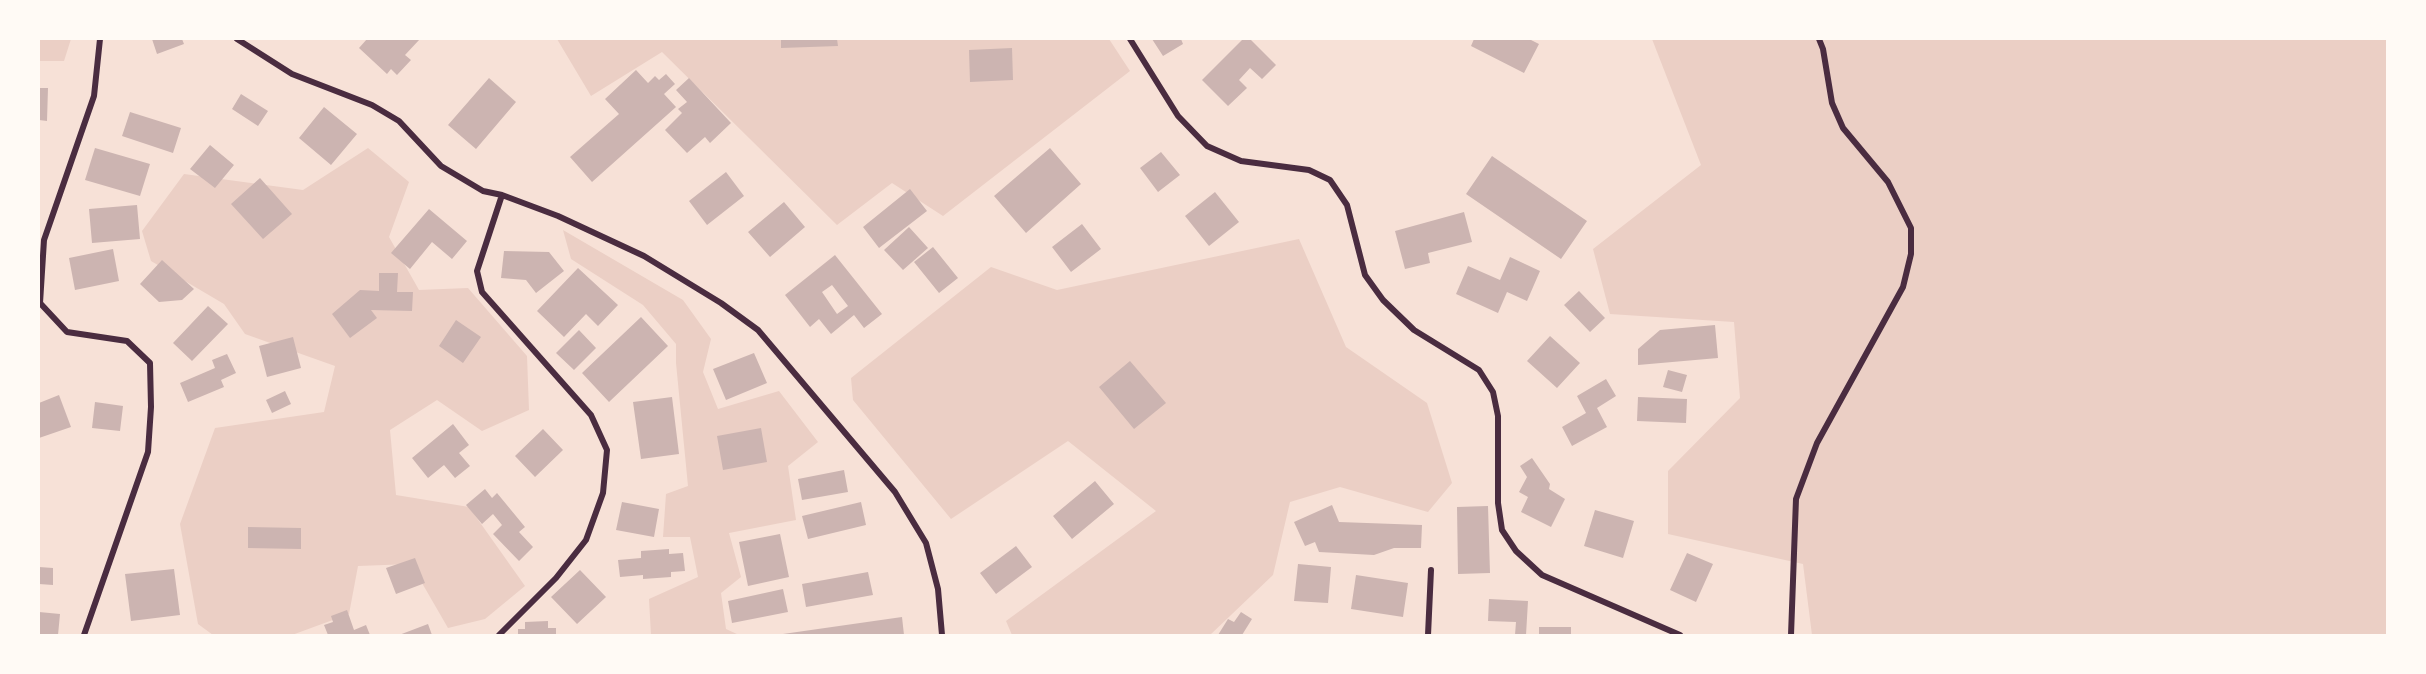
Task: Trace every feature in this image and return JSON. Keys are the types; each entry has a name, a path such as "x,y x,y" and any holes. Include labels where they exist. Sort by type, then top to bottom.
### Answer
{"street":[{"path":"84,635 148,452 151,407 150,363 127,341 67,332 40,303 44,240 94,96 100,39"},
{"path":"237,39 292,74 381,110 399,121 441,166 483,191 501,195 558,216 644,256 721,303 758,330 895,492 926,543 938,589 942,635"},
{"path":"1130,39 1178,116 1207,146 1241,161 1309,170 1330,180 1347,205 1365,274 1383,300 1414,330 1479,370 1493,392 1498,416 1498,503 1502,530 1516,551 1542,575 1680,635"},
{"path":"1791,635 1796,499 1817,443 1903,287 1911,254 1911,228 1888,182 1843,128 1833,103 1823,49 1818,39"},
{"path":"499,635 556,578 586,540 603,493 607,450 591,415 482,292 477,270 501,195"},
{"path":"1428,635 1431,570"}],"shaded area":[{"path":"39,39 71,39 64,61 39,61"},
{"path":"557,39 1109,39 1130,71 943,216 892,183 837,225 662,52 591,96"},
{"path":"1652,39 2387,39 2387,635 1812,635 1803,564 1668,534 1668,471 1740,398 1734,322 1610,314 1593,249 1701,165"},
{"path":"368,148 409,182 389,237 419,290 468,288 527,356 529,410 482,431 437,400 390,430 396,495 469,507 525,586 485,619 448,628 411,564 358,566 349,614 292,635 213,635 198,624 180,524 215,428 324,412 335,366 245,334 224,304 151,261 142,231 184,174 303,190"},
{"path":"563,230 683,300 711,339 703,372 718,409 779,391 818,442 788,466 796,520 729,533 741,577 721,593 726,629 739,635 651,635 649,599 698,577 690,537 663,537 666,494 688,486 676,344 643,305 571,259"},
{"path":"1299,239 1346,347 1427,403 1452,483 1428,512 1340,487 1290,502 1273,575 1210,635 1012,635 1006,621 1156,511 1068,441 951,519 853,400 851,378 991,267 1057,290"}],"building":[{"path":"152,39 182,39 184,44 157,54"},
{"path":"367,39 420,39 405,55 411,60 397,75 391,69 387,74 359,48"},
{"path":"781,39 837,39 838,46 781,48"},
{"path":"1152,39 1181,39 1183,44 1163,56"},
{"path":"1243,39 1250,39 1276,65 1262,79 1250,68 1239,80 1247,88 1228,106 1202,80"},
{"path":"1474,39 1529,39 1539,44 1524,73 1471,46"},
{"path":"1012,48 1013,80 970,82 969,50"},
{"path":"636,70 648,83 655,76 659,80 666,74 675,84 664,94 676,107 592,182 570,157 619,114 605,99"},
{"path":"489,78 516,102 476,149 448,125"},
{"path":"689,78 731,123 710,143 705,137 687,153 665,130 682,113 678,109 687,102 676,90"},
{"path":"39,88 48,88 47,121 39,120"},
{"path":"241,94 268,111 258,126 232,109"},
{"path":"324,107 357,134 331,165 299,138"},
{"path":"130,112 181,128 173,153 122,136"},
{"path":"210,145 234,165 215,188 190,169"},
{"path":"95,148 150,164 140,196 85,180"},
{"path":"1050,148 1081,184 1026,233 994,196"},
{"path":"1161,152 1180,175 1158,192 1140,168"},
{"path":"1492,156 1587,221 1561,259 1466,194"},
{"path":"726,172 744,196 707,225 689,201"},
{"path":"260,178 292,214 263,239 231,204"},
{"path":"910,189 927,211 879,248 863,227"},
{"path":"1215,192 1239,222 1209,246 1185,216"},
{"path":"784,202 805,227 770,257 748,232"},
{"path":"137,205 140,239 92,243 89,209"},
{"path":"429,209 467,241 452,259 432,242 410,269 391,253"},
{"path":"1464,212 1472,242 1428,253 1430,263 1405,269 1395,231"},
{"path":"1082,224 1101,249 1071,272 1052,247"},
{"path":"909,227 928,248 903,270 884,250"},
{"path":"933,247 958,278 939,293 914,262"},
{"path":"113,249 119,281 75,290 69,258"},
{"path":"504,251 549,252 564,271 536,293 526,280 501,278"},
{"path":"835,255 882,314 864,328 854,315 831,334 819,319 810,327 785,295","holes":["832,285 848,306 837,314 822,292"]},
{"path":"1510,257 1540,271 1527,301 1507,292 1498,313 1456,294 1468,266 1500,280"},
{"path":"162,260 194,289 182,300 159,302 140,284"},
{"path":"578,268 618,305 598,326 586,314 564,337 537,311"},
{"path":"379,273 398,273 397,292 413,292 412,311 371,310 377,318 350,338 332,314 360,290 379,291"},
{"path":"1579,291 1605,318 1590,332 1564,305"},
{"path":"208,306 228,324 192,361 173,343"},
{"path":"641,317 668,346 609,402 582,373"},
{"path":"456,320 481,337 463,363 439,346"},
{"path":"1715,325 1718,358 1638,365 1638,349 1660,330"},
{"path":"579,330 596,348 574,370 556,353"},
{"path":"1550,336 1580,363 1557,388 1527,361"},
{"path":"293,337 301,368 267,377 259,346"},
{"path":"754,353 767,383 726,400 713,369"},
{"path":"227,354 236,373 221,380 224,387 188,402 180,383 215,368 212,360"},
{"path":"1130,361 1166,403 1134,429 1099,387"},
{"path":"1668,370 1687,375 1682,392 1663,387"},
{"path":"1606,379 1616,396 1597,408 1607,427 1572,446 1562,427 1586,413 1577,396"},
{"path":"285,391 291,404 272,413 266,400"},
{"path":"59,395 71,427 39,438 39,403"},
{"path":"672,397 679,454 641,459 633,402"},
{"path":"1638,397 1687,399 1686,423 1637,421"},
{"path":"95,402 123,406 120,431 92,428"},
{"path":"453,424 469,445 459,453 470,466 455,478 444,465 428,478 412,458"},
{"path":"761,428 767,462 723,470 717,436"},
{"path":"543,429 563,450 535,477 515,456"},
{"path":"1532,458 1550,484 1549,489 1565,499 1551,527 1521,512 1528,497 1519,492 1527,477 1520,466"},
{"path":"844,470 848,492 802,500 798,479"},
{"path":"1095,481 1114,504 1072,539 1053,516"},
{"path":"485,489 492,498 497,493 525,527 519,532 533,547 519,561 493,534 502,525 493,514 482,524 466,505"},
{"path":"622,502 659,509 654,537 616,530"},
{"path":"861,502 866,525 808,539 802,516"},
{"path":"1332,505 1339,522 1422,525 1421,548 1394,548 1374,555 1319,552 1315,542 1305,546 1294,522"},
{"path":"1488,506 1490,573 1458,574 1457,507"},
{"path":"1595,510 1634,521 1623,558 1584,546"},
{"path":"248,527 301,528 301,549 248,548"},
{"path":"780,534 789,577 748,586 739,542"},
{"path":"1016,546 1032,567 996,594 980,573"},
{"path":"669,549 669,554 683,553 685,571 671,572 671,577 643,579 643,575 620,577 618,560 641,558 641,551"},
{"path":"1687,553 1713,564 1696,602 1670,590"},
{"path":"415,558 425,583 396,594 386,568"},
{"path":"1298,564 1331,567 1328,603 1294,601"},
{"path":"39,567 53,568 53,585 39,584"},
{"path":"174,569 180,615 131,621 125,574"},
{"path":"580,570 606,597 577,624 551,597"},
{"path":"868,572 873,595 806,607 802,584"},
{"path":"1356,575 1408,583 1403,617 1351,609"},
{"path":"783,589 788,612 732,623 728,601"},
{"path":"1489,599 1528,601 1526,635 1515,635 1516,622 1488,621"},
{"path":"347,610 354,630 366,625 370,635 328,635 324,625 333,622 331,616"},
{"path":"39,612 60,614 58,635 39,635"},
{"path":"1241,612 1252,619 1242,635 1218,635 1228,619 1234,622"},
{"path":"902,617 904,635 783,635 783,634"},
{"path":"548,621 548,628 556,628 556,635 518,635 518,629 525,629 525,622"},
{"path":"428,624 432,635 399,635"},
{"path":"1539,627 1571,627 1571,635 1539,635"}]}
